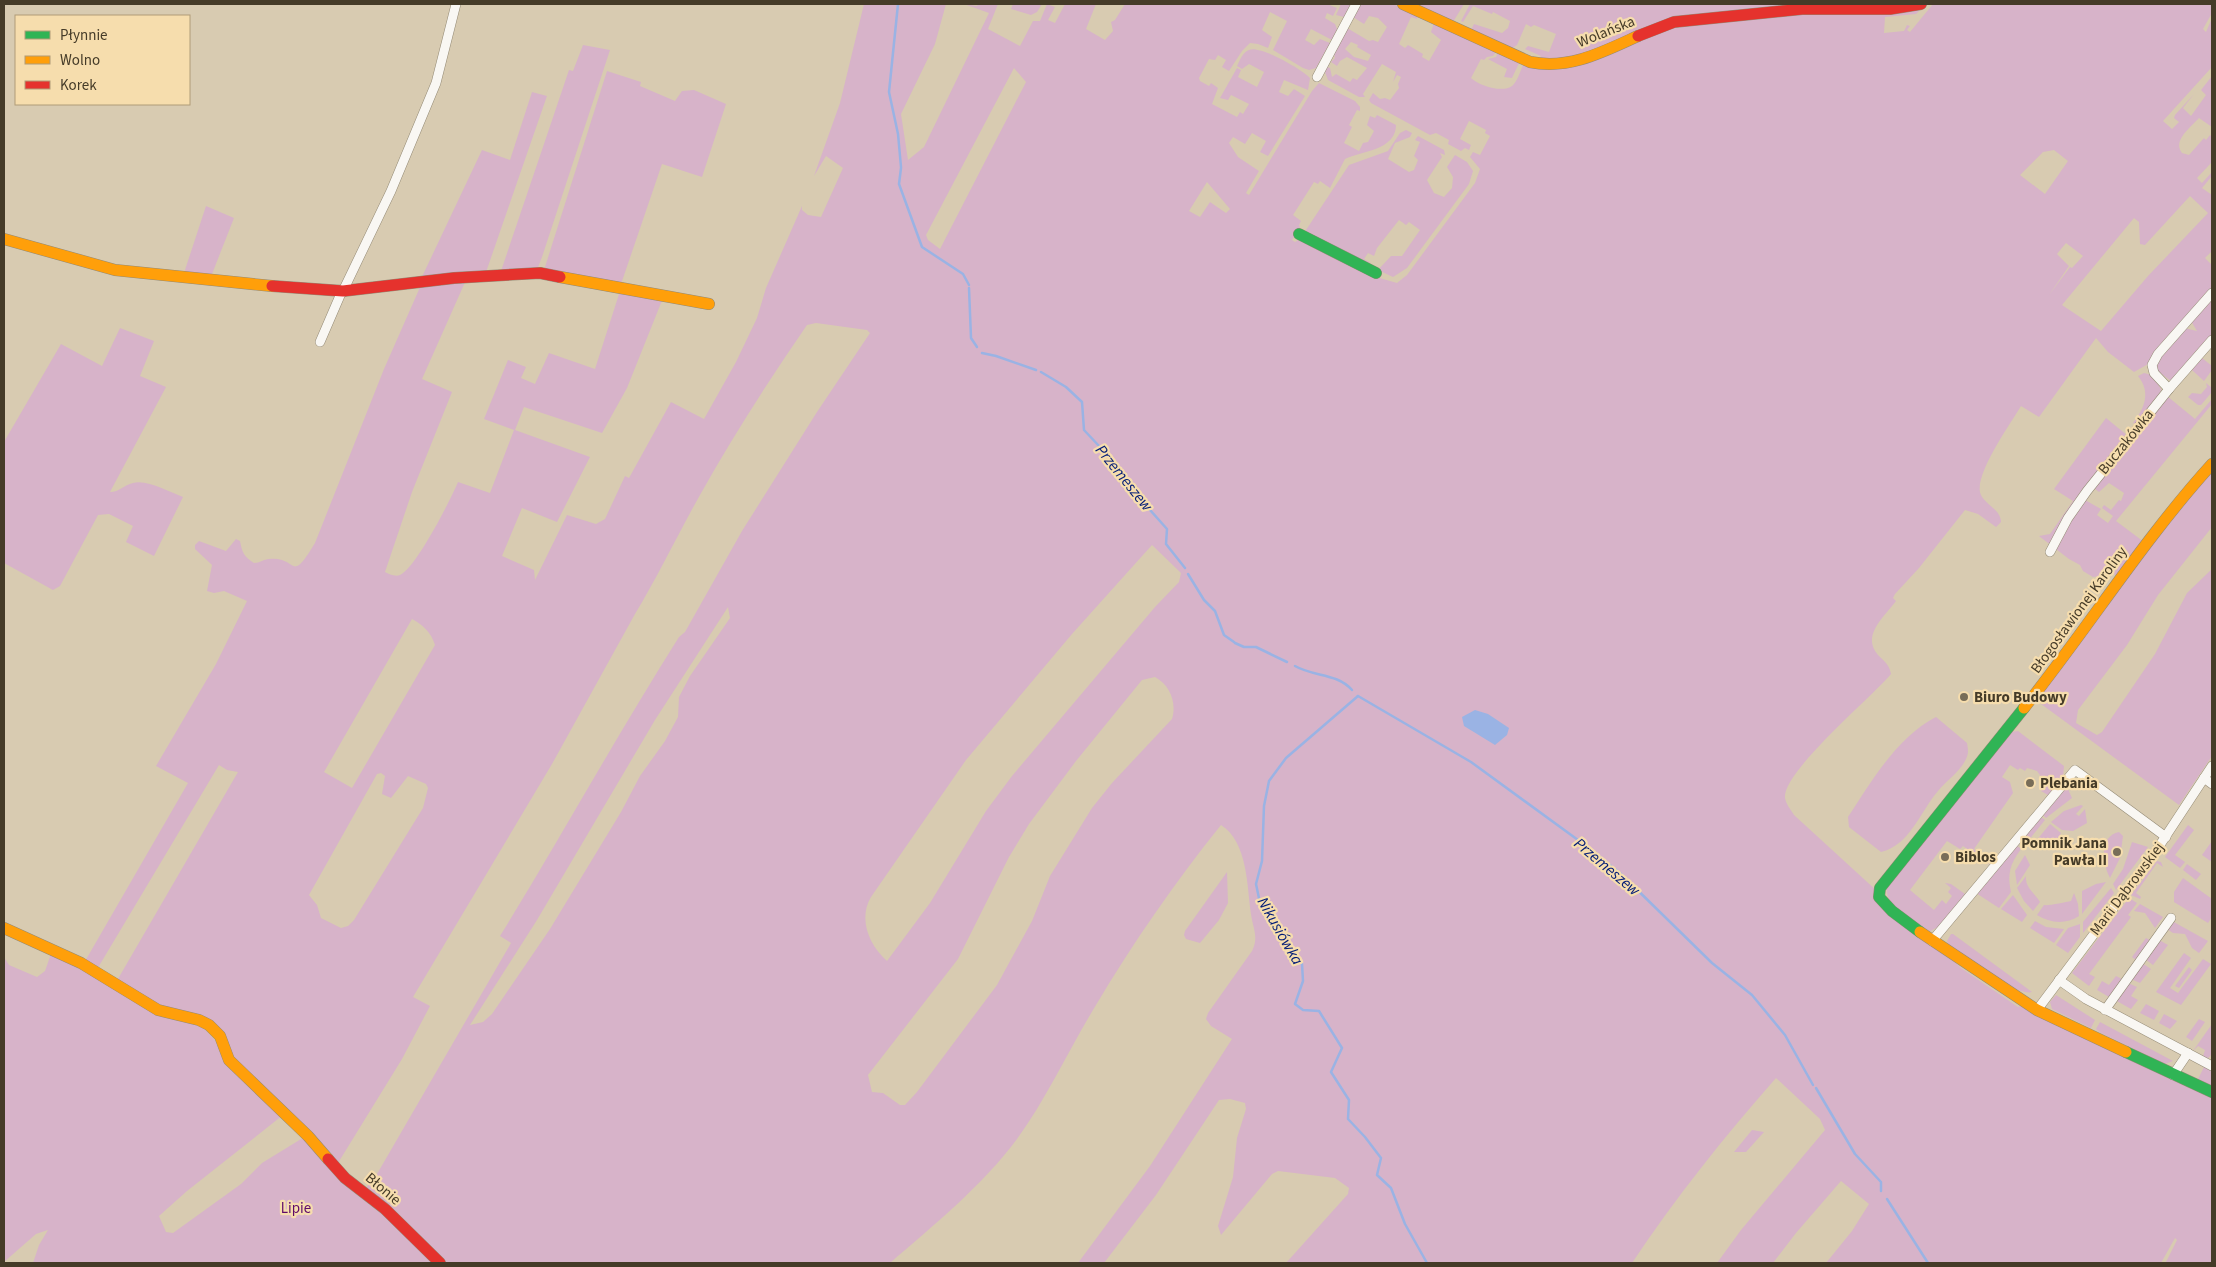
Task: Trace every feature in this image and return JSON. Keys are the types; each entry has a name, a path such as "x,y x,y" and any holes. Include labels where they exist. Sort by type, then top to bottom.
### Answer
{"street":[{"path":"320,342 342,291 391,191 436,83 456,4"},
{"path":"1317,76 1356,4"},
{"name":"Wolańska","path":"1403,4 1530,62 1551,66 1607,50 1654,28 1674,22 1802,9 1833,7 1890,9 1921,4"},
{"path":"1299,234 1376,273"},
{"path":"4,239 115,270 342,291 454,278 540,273 709,304"},
{"path":"2169,389 2152,369 2152,365 2158,354 2212,293"},
{"name":"Buczakówka","path":"2050,552 2076,505 2169,389 2212,340"},
{"name":"Błogosławionej Karoliny","path":"1932,941 1892,911 1880,897 1879,891 1884,881 2062,661 2174,506 2212,464"},
{"name":"Marii Dąbrowskiej","path":"2038,1010 2058,980 2166,837 2212,766"},
{"path":"2166,837 2075,770 1932,941 2038,1010 2212,1092"},
{"path":"2204,778 2212,784"},
{"path":"2105,1010 2171,918"},
{"name":"Błonie","path":"4,928 81,963 117,988 158,1010 199,1020 209,1025 220,1036 229,1060 308,1136 345,1178 385,1209 440,1263"},
{"path":"2058,980 2105,1010 2212,1066"},
{"path":"2173,1075 2188,1053"}],"green space":[{"path":"864,4 946,4 935,44 901,114 908,160 924,147 989,13 964,4 977,6 978,4 998,4 988,29 1020,46 1033,21 1040,21 1047,4 1055,7 1048,20 1055,23 1065,4 1096,4 1086,29 1105,40 1113,31 1111,22 1115,20 1125,4 1327,4 1337,8 1333,16 1327,13 1325,18 1335,24 1337,29 1332,40 1311,29 1305,40 1314,45 1320,39 1330,43 1316,68 1309,70 1303,68 1273,50 1287,21 1270,12 1262,30 1272,37 1268,48 1250,43 1242,51 1229,71 1222,67 1226,60 1218,55 1215,60 1209,59 1199,78 1200,81 1209,86 1211,83 1218,88 1212,104 1237,117 1240,112 1243,114 1249,104 1231,95 1228,100 1220,98 1237,68 1241,70 1238,77 1257,87 1264,72 1249,64 1242,69 1237,66 1245,52 1254,49 1262,51 1291,64 1310,78 1308,90 1284,80 1279,92 1288,96 1294,89 1305,96 1268,156 1260,152 1266,141 1252,133 1245,144 1233,137 1229,143 1238,157 1259,171 1246,193 1249,195 1312,91 1319,83 1355,101 1360,107 1360,111 1357,110 1349,125 1352,127 1344,143 1359,151 1363,143 1368,142 1374,131 1367,125 1370,116 1375,118 1377,115 1396,125 1395,133 1384,145 1345,159 1330,188 1320,181 1318,184 1314,182 1293,215 1301,221 1300,228 1292,240 1295,242 1300,239 1376,277 1397,283 1407,275 1475,183 1480,169 1470,157 1473,152 1480,155 1490,136 1485,133 1486,130 1469,121 1460,139 1471,145 1469,150 1465,148 1461,151 1448,144 1449,140 1436,133 1430,135 1371,103 1369,100 1373,93 1380,99 1390,100 1399,88 1398,84 1401,77 1397,75 1393,82 1396,72 1382,64 1363,94 1365,97 1359,97 1328,80 1325,72 1327,67 1330,68 1332,77 1336,74 1350,82 1353,78 1357,80 1367,68 1347,57 1340,61 1337,66 1331,62 1335,58 1334,54 1347,28 1369,41 1378,42 1387,27 1378,18 1369,16 1364,24 1353,17 1360,4 1393,4 1417,15 1417,19 1411,17 1399,44 1405,48 1408,45 1423,54 1422,57 1429,61 1441,40 1431,32 1434,23 1498,49 1493,56 1487,57 1484,60 1481,59 1471,78 1485,86 1503,89 1514,84 1523,65 1538,68 1677,24 1925,5 1916,14 1885,17 1884,33 1904,31 1907,25 1910,26 1907,30 1910,32 1933,4 2212,4 2212,13 2203,29 2206,32 2212,18 2212,67 2163,121 2172,129 2179,122 2174,118 2175,115 2194,94 2183,108 2191,116 2206,95 2201,90 2212,76 2212,127 2199,118 2184,134 2179,144 2182,153 2189,155 2204,138 2206,140 2210,135 2212,137 2212,162 2197,178 2202,183 2212,172 2212,176 2202,188 2212,195 2212,251 2205,258 2212,265 2212,290 2150,363 2134,372 2108,352 2096,338 2039,417 2021,406 1987,463 1980,487 1981,495 1999,514 2001,522 1996,527 1978,514 1965,510 1919,568 1895,594 1893,598 1896,601 1876,627 1872,641 1873,648 1888,665 1891,674 1812,753 1788,786 1785,798 1787,805 1794,815 1961,968 2018,1007 2024,1005 2212,1097 2212,1263 2166,1262 2177,1240 2175,1238 2161,1263 1826,1263 1852,1231 1869,1204 1841,1181 1773,1263 1717,1263 1741,1230 1825,1130 1820,1119 1776,1078 1701,1168 1632,1263 1286,1263 1348,1194 1349,1188 1335,1178 1278,1171 1272,1174 1221,1235 1218,1226 1233,1177 1237,1138 1246,1109 1245,1103 1230,1099 1219,1100 1156,1195 1104,1263 1078,1263 1150,1166 1232,1039 1211,1026 1206,1019 1208,1013 1252,951 1255,937 1245,866 1237,842 1221,825 1155,913 1125,959 1086,1022 1038,1107 1017,1139 973,1189 890,1263 443,1263 366,1188 377,1174 511,943 500,936 656,674 679,637 685,632 742,531 817,412 870,333 867,330 816,323 807,325 752,408 700,495 552,764 413,997 430,1006 402,1059 338,1163 232,1060 221,1034 115,984 238,772 227,770 219,765 96,971 84,963 188,783 156,766 216,664 247,601 224,591 214,593 207,591 212,565 195,549 195,545 199,541 226,551 236,539 240,541 248,559 254,563 269,559 279,559 294,566 301,563 315,543 384,369 421,285 466,280 422,379 452,392 412,492 385,572 396,576 407,570 424,547 458,482 490,493 514,430 484,419 508,360 526,367 521,378 535,384 549,353 595,369 620,291 663,298 627,388 602,433 524,407 515,430 590,457 557,522 522,508 502,556 534,570 535,580 567,515 596,524 605,519 625,476 629,478 671,402 704,419 736,362 757,318 766,288 802,206 802,210 808,215 821,217 843,168 826,156 814,176 840,103","holes":["1351,42 1358,45 1357,47 1371,55 1368,61 1354,57 1345,49","1014,68 1026,82 940,249 928,240 926,235","2054,150 2068,161 2045,194 2020,175 2043,152","1207,182 1230,209 1226,213 1210,202 1200,217 1189,211","2190,196 2208,213 2148,276 2101,331 2062,305 2134,218 2139,222 2140,244 2145,245","2066,243 2083,256 2072,268 2070,267 2049,295 2069,266 2057,254","1152,545 1181,573 1179,582 1155,607 1012,776 986,811 930,903 887,961 875,947 867,931 865,914 867,905 966,760 1072,634","728,607 730,618 690,676 679,697 678,717 665,741 640,776 621,812 550,929 492,1014 483,1022 470,1025 537,920 655,720","412,619 426,629 435,645 352,788 324,772","1155,677 1165,685 1173,701 1172,719 1112,783 1092,808 1050,876 1032,921 997,985 917,1092 905,1105 900,1105 883,1093 872,1092 868,1075 958,959 1009,857 1029,824 1076,761 1142,680","381,773 385,776 382,794 391,798 408,776 426,784 428,788 423,808 354,920 348,926 341,928 321,918 317,905 309,895 377,774"]},
{"path":"1013,4 1042,4 1037,12 1031,15 1011,9"},
{"path":"1341,4 1351,4 1344,17 1336,15"},
{"path":"1412,4 1464,4 1453,22"},
{"path":"1470,4 1830,4 1690,18 1567,61 1538,62 1541,56 1525,49 1528,46 1549,52 1556,34 1534,25 1531,27 1526,24 1517,45 1511,49 1470,32 1474,24 1502,33 1508,28 1510,21 1493,12 1492,14 1473,6 1463,22 1461,21"},
{"path":"583,45 610,50 542,257 537,270 500,274 569,70 573,71"},
{"path":"1499,50 1520,61 1512,78 1504,77 1507,69 1488,59 1496,57"},
{"path":"607,71 641,82 640,86 675,101 682,91 694,90 726,104 702,177 662,164 620,287 546,270 545,267"},
{"path":"532,92 547,96 485,275 420,281 482,150 510,160"},
{"path":"1406,130 1412,133 1410,137 1395,143 1388,159 1409,172 1414,170 1418,160 1414,156 1420,142 1415,140 1418,136 1444,150 1445,155 1440,153 1442,157 1427,180 1434,193 1444,197 1452,188 1453,177 1447,167 1455,155 1467,162 1473,171 1469,184 1407,268 1393,277 1378,270 1391,256 1402,256 1420,230 1409,222 1406,225 1399,220 1377,248 1374,256 1368,253 1364,259 1371,263 1359,261 1306,233 1306,230 1349,165 1388,151 1400,133"},
{"path":"206,206 234,218 212,274 184,273"},
{"path":"2212,297 2212,337 2171,381 2159,372 2155,365 2184,328 2197,331 2191,321"},
{"path":"120,328 154,341 140,376 166,387 110,492 139,482 151,484 183,497 154,556 126,542 133,526 109,514 98,515 60,586 53,590 4,563 4,442 61,344 102,366"},
{"path":"2202,358 2212,366 2212,370 2204,381 2192,370"},
{"path":"2144,373 2152,375 2161,389 2160,394 2138,425 2133,423 2141,412 2145,394 2142,382 2138,376"},
{"path":"2206,383 2212,388 2212,392 2201,405 2198,405 2188,397 2192,393 2201,394 2207,387"},
{"path":"2167,396 2195,419 2212,399 2212,404 2116,521 2144,542 2117,576 2114,574 2093,577 2083,571 2080,565 2039,536 2050,534 2073,501 2054,489 2106,418 2128,436 2069,523 2085,500 2101,509 2097,515 2108,523 2113,516 2102,508 2104,505 2111,510 2119,500 2121,501 2124,493 2109,483 2099,492 2094,488"},
{"path":"2212,467 2212,527 2158,595 2127,645 2078,710 2076,723 2097,735 2102,732 2155,654 2187,593 2212,569 2212,756 2179,805 2037,701 2177,506"},
{"path":"1936,717 1967,743 1967,757 1960,768 1932,799 1907,835 1891,848 1881,852 1849,827 1848,817 1897,748 1909,736"},
{"path":"2018,731 2064,766 2063,777 2048,795 2041,791 2045,784 2041,781 2042,778 2037,771 2027,768 2025,771 2020,768 2018,770 2010,765 2002,777 2010,782 2013,793 1974,849 1990,865 1963,846 1960,849 1947,841 1910,890 1934,910 1942,900 1946,904 1952,896 1948,892 1951,888 1945,883 1951,884 1965,894 1938,927 1930,931 1908,919 1894,907 1887,893 1887,885 2012,732"},
{"path":"2067,787 2072,798 2046,818 2043,815"},
{"path":"2083,806 2076,814 2079,816 2085,809 2087,823 2073,831 2062,830 2051,822 2064,811"},
{"path":"2041,817 2045,820 2024,846 2019,842"},
{"path":"2050,824 2061,833 2053,846 2039,850 2031,847"},
{"path":"2188,825 2194,830 2175,855 2185,862 2180,868 2165,857"},
{"path":"2119,832 2123,836 2120,858 2110,878 2105,865 2105,844 2108,839"},
{"path":"2212,841 2212,862 2202,855"},
{"path":"2132,842 2148,847 2116,890 2113,884 2123,869"},
{"path":"2016,845 2021,849 2010,869 2011,892 1999,908 1976,893"},
{"path":"2025,855 2030,865 2017,885 2015,871"},
{"path":"2157,861 2161,862 2163,867 2157,863 2136,893 2141,897 2140,899 2131,895"},
{"path":"2187,864 2201,874 2196,880 2183,870"},
{"path":"1227,872 1228,903 1219,920 1200,943 1186,939 1185,931"},
{"path":"2026,876 2027,884 2040,902 2033,911 2024,901 2017,888"},
{"path":"2183,878 2212,899 2212,917 2208,923 2174,902 2174,892"},
{"path":"2106,882 2082,914 2082,891 2096,884"},
{"path":"2111,888 2114,893 2083,933 2083,922"},
{"path":"2074,893 2078,904 2079,916 2074,919 2058,922 2047,920 2037,915 2044,905 2071,901"},
{"path":"2013,895 2027,915 2022,922 2001,909"},
{"path":"2129,898 2137,903 2128,915 2131,917 2089,974 2095,977 2089,986 2072,973"},
{"path":"2140,904 2163,917 2155,928 2145,913 2134,911"},
{"path":"2035,921 2046,927 2064,929 2054,943 2030,928"},
{"path":"2172,921 2208,941 2199,953 2192,948 2185,934 2173,933 2167,929"},
{"path":"2080,924 2080,937 2068,953 2056,945 2068,928"},
{"path":"1951,934 2032,992 2024,992 2003,982 1949,946 1947,941"},
{"path":"2146,938 2150,940 2136,960 2132,957"},
{"path":"2159,940 2168,945 2153,965 2145,959"},
{"name":"Lipie","path":"52,951 101,978 199,1023 283,1115 187,1191 159,1216 166,1232 173,1233 241,1184 262,1163 306,1136 438,1263 33,1263 39,1245 48,1230 36,1234 4,1262 4,957 9,965 37,977 45,971"},
{"path":"2184,953 2191,958 2170,988 2178,993 2203,959 2211,964 2181,1005 2156,992"},
{"path":"2142,963 2151,969 2140,983 2131,979"},
{"path":"2189,967 2192,970 2179,988 2175,986"},
{"path":"2116,976 2122,979 2109,997 2097,990 2102,981 2109,985"},
{"path":"2128,983 2137,987 2131,996 2138,1000 2131,1009 2115,1000"},
{"path":"2056,995 2095,1020 2091,1028 2052,1009 2050,1002"},
{"path":"2146,1004 2159,1011 2154,1020 2140,1013"},
{"path":"2164,1014 2177,1021 2170,1029 2159,1023"},
{"path":"2199,1019 2205,1022 2192,1041 2186,1037"},
{"path":"2100,1022 2173,1061 2165,1064 2101,1033 2096,1029"},
{"path":"2212,1024 2212,1054 2207,1059 2203,1056 2205,1050 2198,1046 2193,1051"},
{"path":"2205,1065 2212,1069 2212,1086 2198,1079"},
{"path":"1752,1130 1764,1132 1746,1152 1734,1152"}],"water":[{"path":"1475,710 1488,714 1509,728 1507,735 1495,745 1464,726 1462,717"}],"waterway":[{"path":"898,4 889,92 898,134 901,167"},
{"path":"901,168 899,184 922,247 963,274 969,285"},
{"path":"969,288 971,338 977,347"},
{"name":"Przemeszew","path":"982,353 1036,370"},
{"name":"Przemeszew","path":"1041,372 1066,387 1082,402 1084,430 1115,463 1134,492 1167,529 1166,544 1185,568"},
{"name":"Przemeszew","path":"1188,574 1204,600 1215,611 1224,635 1234,642"},
{"name":"Przemeszew","path":"1235,643 1244,647 1256,647 1287,662"},
{"name":"Przemeszew","path":"1295,666 1332,678 1352,690"},
{"name":"Nikusiówka","path":"1358,696 1286,758 1269,781 1264,806 1262,861 1256,884 1260,903 1302,964 1303,981 1295,1004 1303,1010 1319,1011 1342,1048 1331,1072 1349,1100 1348,1119 1381,1158 1377,1175 1391,1188 1405,1224 1427,1263"},
{"name":"Przemeszew","path":"1358,696 1471,762 1620,873 1712,963 1752,995 1785,1035 1813,1085"},
{"name":"Przemeszew","path":"1816,1088 1855,1154 1881,1182 1881,1191"},
{"name":"Przemeszew","path":"1887,1199 1928,1263"}],"traffic: fast":[{"path":"1299,234 1376,273"},
{"path":"1920,932 1892,911 1879,897 1880,888 2024,708"},
{"path":"2126,1052 2212,1092"}],"traffic: slow":[{"path":"1403,4 1530,62 1544,64 1558,64 1586,58 1638,36"},
{"path":"4,239 115,270 272,286"},
{"path":"560,277 709,304"},
{"path":"2024,708 2139,554 2212,464"},
{"path":"4,928 81,963 158,1010 199,1020 209,1025 220,1036 229,1060 308,1136 328,1159"},
{"path":"1920,932 2037,1010 2126,1052"}],"traffic: jam":[{"path":"1638,36 1674,22 1802,9 1890,9 1921,4"},
{"path":"272,286 343,291 454,278 540,273 560,277"},
{"path":"328,1159 345,1178 385,1209 440,1263"}],"place":[{"name":"Biuro Budowy","path":"1964,697"},
{"name":"Plebania","path":"2030,783"},
{"name":"Pomnik Jana Pawła II","path":"2117,852"},
{"name":"Biblos","path":"1945,857"}]}
